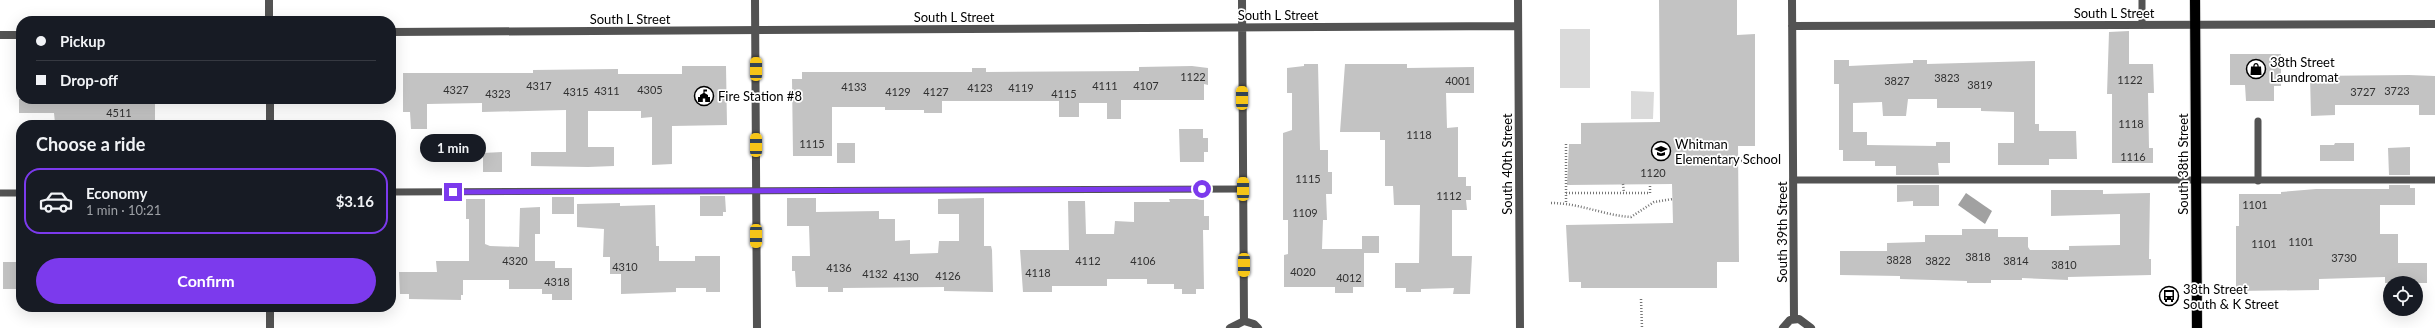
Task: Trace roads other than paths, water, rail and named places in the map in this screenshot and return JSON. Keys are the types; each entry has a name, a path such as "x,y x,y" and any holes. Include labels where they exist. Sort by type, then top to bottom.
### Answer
{"main road":[{"name":"South 38th Street","path":"2195,0 2197,328"}],"street":[{"path":"269,0 269,16"},
{"path":"755,0 757,328"},
{"path":"1242,0 1244,321"},
{"name":"South 40th Street","path":"1518,0 1520,328"},
{"name":"South 39th Street","path":"1792,0 1794,319"},
{"name":"South L Street","path":"1792,26 2435,24"},
{"name":"South L Street","path":"396,32 1518,26"},
{"path":"0,35 16,35"},
{"path":"270,104 270,120"},
{"path":"270,312 270,328"},
{"path":"1783,328 1786,323 1794,319 1804,320 1811,328"},
{"path":"1230,328 1244,321 1254,324 1258,328"}],"lane":[{"path":"2142,0 2142,25"},
{"path":"2258,121 2258,181"},
{"path":"1793,180 2196,182 2435,180"},
{"path":"396,192 1243,189"},
{"path":"0,193 16,193"}],"place":[{"name":"38th Street Laundromat","path":"2256,69"},
{"name":"Fire Station #8","path":"704,96"},
{"name":"Whitman Elementary School","path":"1661,151"},
{"name":"38th Street South & K Street","path":"2169,296"}]}
